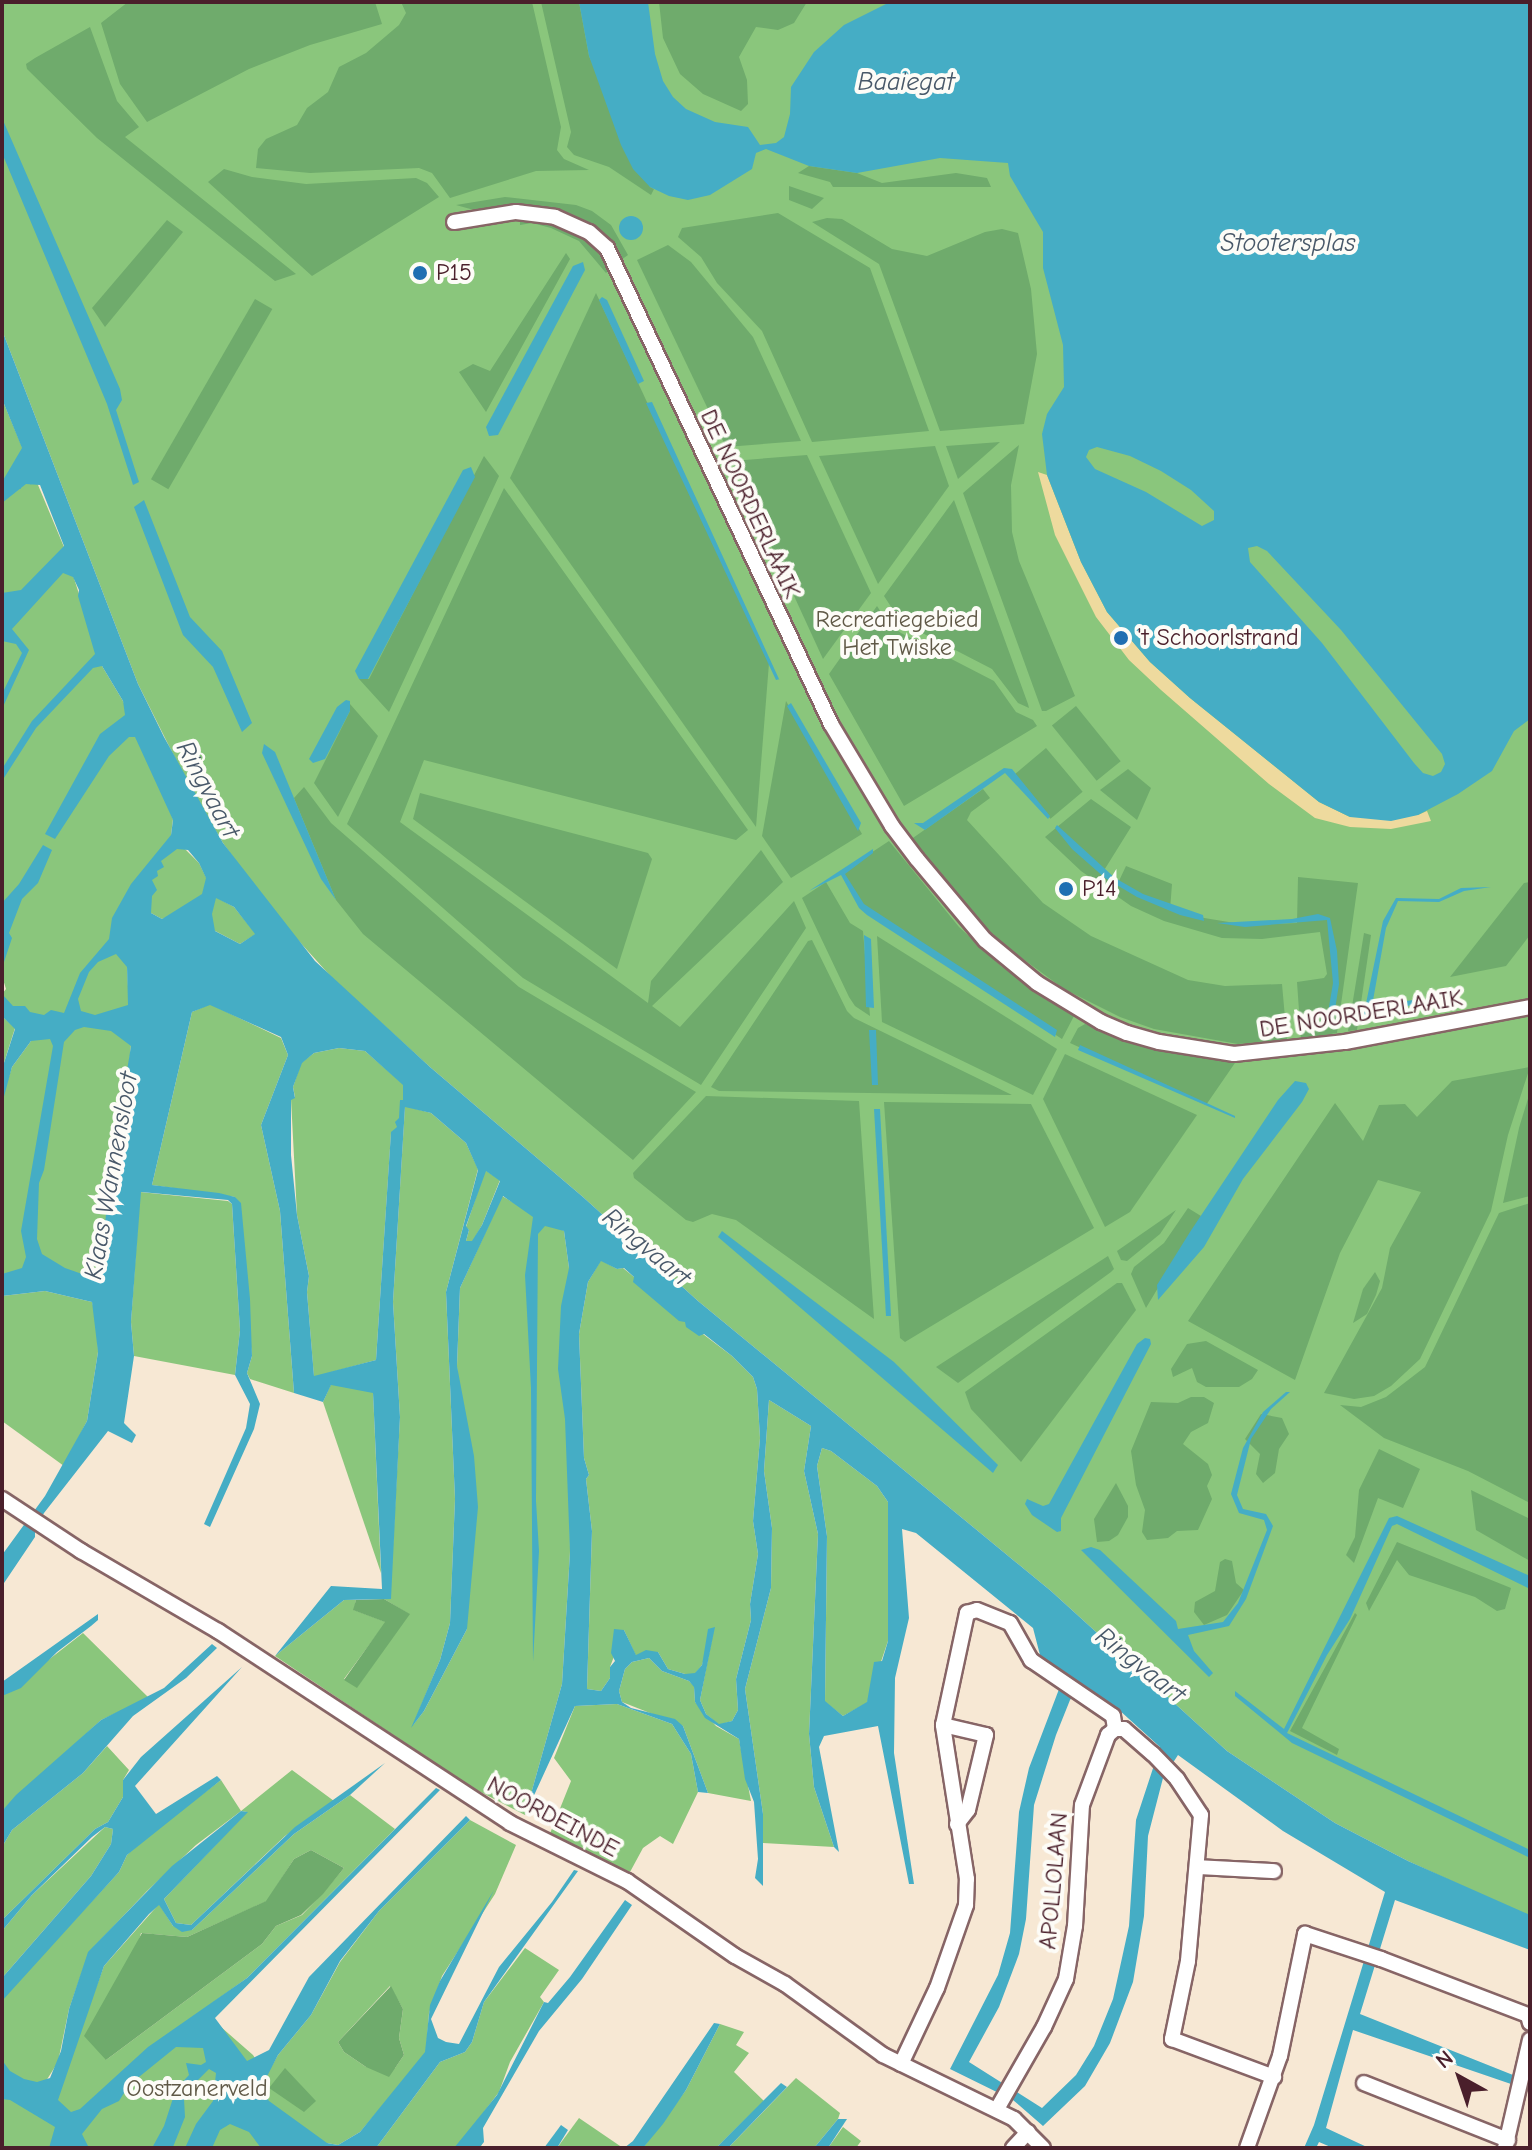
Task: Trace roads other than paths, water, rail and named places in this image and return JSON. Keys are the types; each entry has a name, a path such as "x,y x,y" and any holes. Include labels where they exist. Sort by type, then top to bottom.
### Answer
{"street":[{"name":"DE NOORDERLAAIK","path":"454,222 516,212 555,217 589,232 607,248 831,724 892,826 917,859 985,940 1037,983 1080,1011 1127,1033 1159,1042 1234,1054 1345,1042 1530,1007"},
{"name":"NOORDEINDE","path":"2,1499 218,1631 510,1823 627,1881 735,1956 785,1984 864,2043 901,2064 1004,2098 1043,2148"},
{"path":"901,2064 937,1988 966,1905 967,1879 943,1725 967,1613 977,1610 1010,1623 1031,1660 1113,1716 1115,1729 1124,1729 1153,1754 1201,1815 1188,1961 1172,2039 1274,2077"},
{"path":"943,1725 986,1735 968,1810 957,1824"},
{"name":"APOLLOLAAN","path":"1004,2098 1066,1979 1075,1926 1082,1805 1108,1735 1115,1729"},
{"path":"1197,1867 1274,1871"},
{"path":"1247,2148 1274,2077 1305,1934 1381,1959 1528,2015 1530,2023"},
{"path":"1364,2083 1506,2144 1530,2040"},
{"path":"1013,2148 1028,2132"}],"water":[{"name":"Stootersplas","path":"579,2 648,2 655,54 663,81 673,97 686,109 715,122 748,127 760,145 776,143 784,137 790,114 791,87 814,52 844,25 890,2 1530,2 1530,719 1514,731 1492,771 1418,815 1391,821 1350,817 1319,802 1190,698 1150,662 1107,612 1081,562 1047,475 1042,434 1047,414 1064,387 1063,345 1043,268 1043,232 1010,176 1008,163 940,158 857,173 809,166 766,149 756,153 752,169 710,195 688,200 669,196 650,187 633,169 621,145 589,56","holes":["1097,447 1130,456 1161,471 1191,490 1214,511 1214,520 1202,526 1146,492 1095,469 1086,457 1089,450","1257,546 1267,551 1341,630 1442,754 1445,764 1441,772 1433,776 1423,773 1322,643 1250,562 1248,548"]},
{"path":"2,118 120,389 122,400 116,410 139,482 133,485 107,404 2,153"},
{"path":"631,216 639,220 643,228 639,236 631,240 623,236 619,228 623,220"},
{"path":"583,262 585,270 498,435 489,436 486,427 573,266"},
{"path":"602,297 607,300 644,381 638,384 599,300"},
{"name":"Klaas Wannensloot","path":"2,330 138,684 164,737 223,843 315,961 430,1067 583,1197 698,1301 1051,1591 1227,1751 1335,1823 1408,1861 1530,1915 1530,1950 1395,1900 1360,2014 1513,2075 1511,2084 1353,2030 1326,2128 1369,2148 1333,2148 1319,2142 1316,2148 1304,2148 1314,2125 1385,1892 1283,1831 1178,1755 1163,1778 1148,1836 1144,1916 1133,1982 1110,2043 1085,2086 1043,2126 1013,2100 950,2069 998,1975 1010,1933 1019,1812 1029,1768 1064,1676 1040,1655 1033,1628 916,1533 902,1529 909,1618 895,1678 894,1753 914,1884 909,1884 878,1726 824,1736 819,1747 839,1852 834,1847 814,1787 809,1734 818,1534 804,1471 811,1426 769,1400 764,1471 772,1528 771,1588 745,1689 763,1814 763,1886 755,1878 758,1859 754,1802 745,1779 739,1739 705,1718 695,1702 694,1687 689,1681 662,1671 649,1658 632,1662 625,1669 619,1691 622,1702 631,1708 675,1719 683,1726 708,1793 698,1792 691,1754 672,1724 617,1704 575,1706 525,1815 562,1684 570,1552 565,1419 558,1369 561,1306 569,1268 564,1231 545,1226 538,1234 536,1501 539,1551 533,1662 531,1388 525,1275 533,1217 503,1196 460,1288 457,1366 474,1456 478,1507 467,1629 424,1711 411,1728 440,1660 450,1623 455,1499 446,1292 478,1170 466,1143 431,1113 405,1107 393,1302 400,1417 391,1599 344,1600 275,1656 331,1586 382,1589 373,1393 331,1385 323,1402 294,1393 280,1211 261,1125 288,1055 281,1037 210,1005 192,1012 152,1185 219,1193 235,1197 241,1203 250,1299 252,1356 247,1373 260,1404 254,1429 210,1527 204,1524 246,1428 250,1404 235,1375 240,1330 232,1204 228,1200 141,1192 131,1322 134,1356 124,1423 136,1435 132,1443 108,1431 44,1513 35,1529 35,1537 2,1586 2,1555 45,1496 87,1421 98,1352 92,1302 45,1291 2,1296 2,1274 22,1268 26,1257 21,1231 53,1046 50,1039 31,1041 12,1067 2,1104 2,1069 15,1029 2,1016 2,994 13,1006 25,1006 30,1012 44,1015 51,1010 64,1013 80,973 109,939 112,918 131,884 171,835 173,820 135,737 129,737 109,756 55,839 45,834 100,734 125,715 123,701 102,666 93,668 36,728 2,781 2,769 32,721 95,654 78,596 79,590 73,577 63,573 12,629 29,650 2,709 2,694 22,653 16,644 2,641 2,593 21,590 64,546 40,485 26,484 2,503 2,482 22,448 2,399","holes":["177,849 188,850 206,878 202,894 162,919 151,913 152,896 157,890 152,880 158,876 157,871 164,867 161,861","216,898 234,907 255,934 240,944 215,931 212,914","116,954 127,967 128,1005 95,1015 81,1011 78,999 89,972 98,962","84,1027 111,1031 131,1046 110,1175 100,1273 85,1275 65,1268 42,1254 37,1239 39,1183 44,1170 64,1042 75,1030","339,1048 365,1051 403,1085 403,1100 400,1100 399,1118 395,1122 397,1127 391,1132 376,1360 314,1376 307,1292 309,1276 297,1215 291,1155 291,1100 295,1098 293,1087 302,1063 314,1053","486,1171 500,1181 472,1241 466,1241 469,1230 466,1226","601,1261 617,1269 624,1268 634,1277 633,1282 679,1321 685,1322 686,1327 699,1336 704,1334 753,1377 757,1389 760,1438 753,1521 758,1554 750,1604 751,1620 736,1679 738,1710 732,1721 719,1724 706,1714 700,1700 715,1627 708,1629 702,1665 695,1673 685,1674 668,1669 658,1652 646,1650 636,1655 624,1630 614,1629 611,1653 615,1661 610,1667 610,1678 601,1691 587,1689 592,1531 586,1479 589,1475 584,1458 579,1334 588,1282","822,1448 831,1451 877,1486 888,1502 888,1641 882,1661 874,1662 867,1702 843,1716 825,1701 827,1536 817,1466","1079,1687 1087,1687 1118,1709 1160,1747 1136,1820 1129,1926 1113,1999 1094,2046 1076,2075 1042,2108 969,2062 999,2007 1019,1954 1026,1919 1034,1805 1056,1735 1070,1700"]},
{"path":"652,402 780,679 776,680 646,403"},
{"path":"471,467 475,477 368,679 359,679 355,671 463,470"},
{"path":"144,500 190,617 222,651 252,723 242,732 213,667 183,635 134,507"},
{"path":"346,700 350,701 350,711 325,759 313,763 309,759 337,707"},
{"path":"791,703 861,823 858,831 787,706"},
{"path":"264,744 275,752 336,900 321,879 262,753"},
{"path":"1004,768 1012,769 1050,816 1048,819 1005,773 925,830 914,823 923,823"},
{"path":"1057,825 1115,878 1143,894 1203,915 1204,921 1180,915 1137,897 1105,878 1072,849 1055,828"},
{"path":"43,845 52,850 38,883 22,899 9,933 12,938 2,968 2,903 19,884"},
{"path":"873,849 873,853 845,874 864,904 1057,1030 1055,1037 867,915 859,908 841,875 809,891"},
{"path":"1491,887 1464,891 1439,902 1398,901 1386,928 1372,1006 1420,999 1419,1003 1363,1018 1383,921 1396,898 1439,899 1461,888"},
{"path":"1318,914 1330,918 1337,951 1339,984 1334,1016 1328,1013 1333,983 1327,920 1245,927 1217,923 1292,919"},
{"path":"864,935 871,939 874,1008 866,1007"},
{"path":"869,1030 876,1030 878,1085 872,1085"},
{"path":"1080,1045 1235,1116 1235,1118 1078,1050"},
{"path":"1295,1081 1306,1083 1309,1089 1302,1102 1243,1179 1204,1247 1158,1300 1157,1285 1190,1232 1278,1100"},
{"path":"874,1109 880,1109 891,1316 886,1316"},
{"path":"722,1231 894,1362 998,1465 993,1473 718,1237"},
{"path":"1145,1338 1150,1339 1151,1344 1061,1518 1061,1531 1057,1532 1032,1515 1025,1504 1027,1499 1043,1506 1049,1504 1137,1344"},
{"path":"1290,1392 1271,1409 1251,1439 1237,1495 1243,1509 1266,1514 1273,1526 1246,1599 1229,1626 1188,1635 1194,1651 1213,1673 1209,1677 1081,1550 1091,1547 1100,1550 1176,1621 1178,1629 1223,1622 1238,1603 1267,1530 1264,1520 1239,1513 1231,1494 1243,1448 1263,1412"},
{"path":"1397,1516 1530,1576 1530,1589 1397,1524 1392,1526 1350,1619 1327,1655 1287,1733 1530,1850 1530,1858 1292,1743 1235,1696 1235,1691 1284,1729 1389,1518"},
{"path":"98,1614 98,1620 57,1652 21,1688 2,1696 2,1682"},
{"path":"212,1644 217,1648 186,1678 133,1716 83,1773 12,1830 2,1847 2,1811 16,1795 101,1720 164,1688"},
{"path":"242,1667 135,1786 156,1814 217,1776 221,1780 127,1855 119,1872 2,2001 2,1978 91,1876 111,1844 113,1829 105,1827 92,1837 32,1895 2,1931 2,1920 95,1829 108,1822 123,1797 123,1780 141,1757"},
{"path":"385,1763 350,1795 294,1834 192,1930 182,1932 173,1926 159,1905 149,1914 104,1966 58,2100 71,2112 80,2109 148,2047 247,1978 436,1788 440,1790 215,2018 247,2061 269,2050 309,1977 466,1816 470,1820 379,1911 340,1961 311,2015 278,2055 260,2090 269,2101 327,2143 338,2145 360,2132 425,2052 430,2005 440,1981 494,1890 431,2019 438,2038 446,2042 459,2044 499,1967 574,1870 578,1871 484,2002 472,2042 465,2052 440,2062 376,2148 261,2148 249,2132 230,2124 220,2130 212,2148 185,2148 196,2124 213,2101 216,2073 209,2069 184,2099 185,2117 173,2147 152,2148 164,2126 176,2089 189,2075 186,2063 201,2065 206,2062 203,2048 176,2047 129,2085 119,2101 102,2109 82,2134 89,2148 49,2148 55,2127 10,2100 2,2099 2,2060 10,2071 24,2079 37,2082 50,2078 61,2051 69,2009 88,1952 172,1866 241,1811 248,1812 164,1899 176,1923 191,1925 295,1827"},
{"path":"625,1900 632,1905 582,1979 539,2031 483,2128 484,2142 479,2148 454,2148 497,2095 544,2002 548,2003 570,1977"},
{"path":"714,2023 720,2024 686,2090 663,2124 643,2148 624,2148 633,2141"},
{"path":"781,2083 787,2087 728,2148 716,2148"},
{"path":"838,2119 847,2119 828,2148 814,2148"},
{"path":"561,2125 568,2130 557,2148 544,2148"}],"place":[{"name":"P15","path":"420,273"},
{"name":"'t Schoorlstrand","path":"1121,638"},
{"name":"P14","path":"1066,889"}],"water label":[{"name":"Baaiegat","path":"906,83"},
{"name":"Ringvaart","path":"207,790"},
{"name":"Ringvaart","path":"646,1248"},
{"name":"Ringvaart","path":"1140,1666"}],"park label":[{"name":"Recreatiegebied Het Twiske","path":"897,634"},
{"name":"Oostzanerveld","path":"197,2089"}]}
